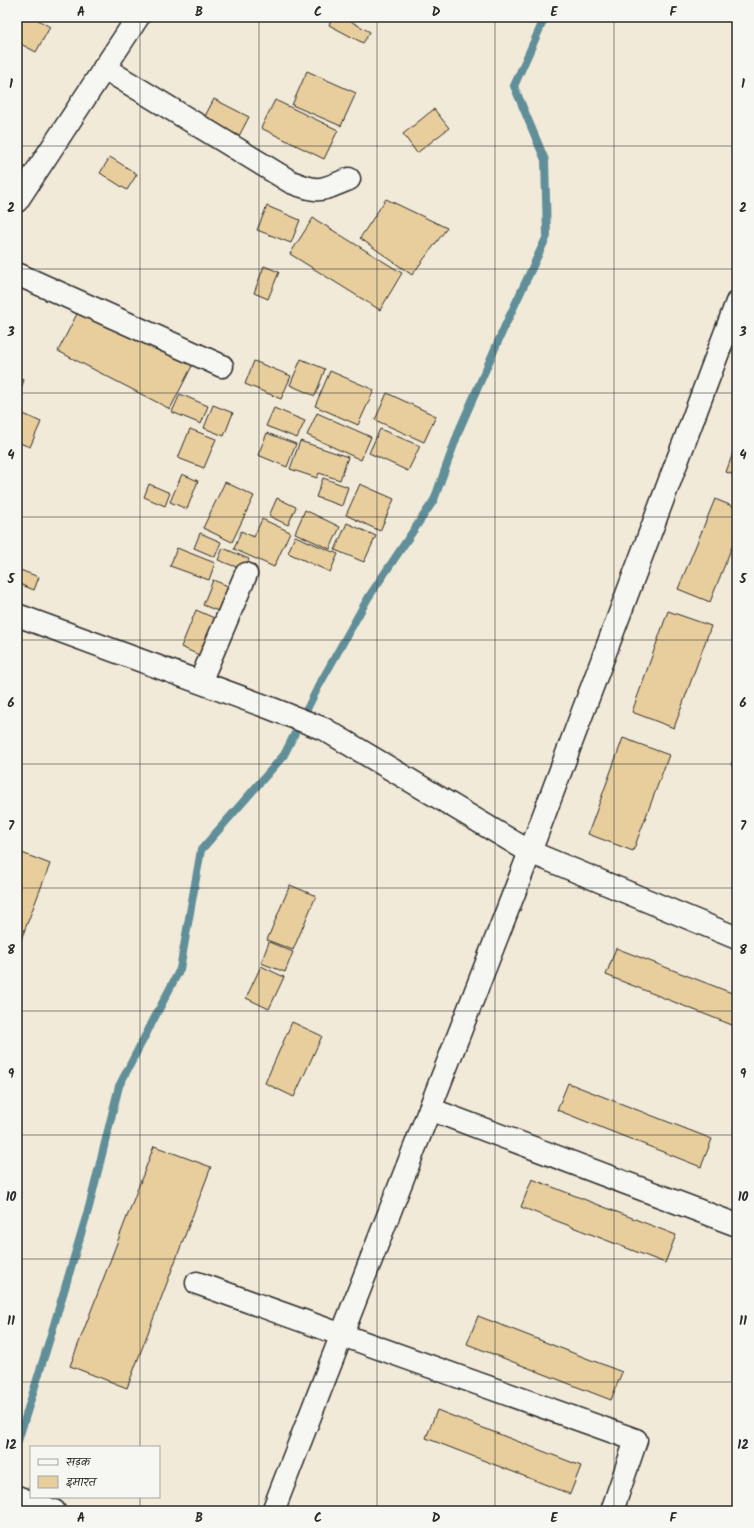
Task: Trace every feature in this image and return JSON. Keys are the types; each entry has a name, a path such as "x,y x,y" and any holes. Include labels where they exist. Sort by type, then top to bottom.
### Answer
{"street":[{"path":"17,201 138,17"},
{"path":"104,68 290,182 309,189 320,190 348,179"},
{"path":"17,274 222,366"},
{"path":"273,1511 530,852 737,302"},
{"path":"200,682 246,574"},
{"path":"17,615 324,729 530,852 737,938"},
{"path":"430,1109 737,1225"},
{"path":"196,1283 636,1440 612,1511"},
{"path":"17,1497 54,1511"}],"building":[{"path":"17,17 33,17 50,27 36,52 17,42"},
{"path":"333,17 343,17 370,32 363,43 329,25"},
{"path":"307,71 356,93 341,126 292,105"},
{"path":"214,99 249,117 239,136 204,118"},
{"path":"275,100 338,130 324,159 261,128"},
{"path":"434,109 449,128 417,153 403,134"},
{"path":"110,157 137,174 127,190 100,173"},
{"path":"386,199 447,228 412,275 360,238"},
{"path":"267,206 300,220 291,243 257,230"},
{"path":"313,218 402,273 380,310 290,254"},
{"path":"264,266 279,272 268,299 254,293"},
{"path":"81,306 193,364 170,409 58,351"},
{"path":"301,359 325,369 315,396 290,385"},
{"path":"254,361 291,376 281,399 245,384"},
{"path":"330,371 374,390 358,425 315,406"},
{"path":"17,378 24,380 17,400"},
{"path":"387,393 436,416 424,442 375,420"},
{"path":"180,394 208,406 201,424 172,412"},
{"path":"213,405 233,413 224,436 204,428"},
{"path":"274,408 305,421 297,438 266,426"},
{"path":"17,411 41,422 30,447 17,442"},
{"path":"317,413 371,437 361,460 307,435"},
{"path":"190,429 216,439 204,468 178,458"},
{"path":"380,429 420,446 408,471 369,453"},
{"path":"267,433 296,444 287,467 258,455"},
{"path":"300,441 348,457 340,480 319,473 317,478 290,469"},
{"path":"737,442 737,476 726,472"},
{"path":"182,474 198,481 187,509 170,502"},
{"path":"323,478 348,487 342,506 316,497"},
{"path":"225,482 254,496 232,542 203,528"},
{"path":"149,484 170,493 165,506 144,497"},
{"path":"360,484 394,499 380,531 346,515"},
{"path":"277,498 296,507 288,525 269,516"},
{"path":"715,499 737,508 737,534 710,602 678,589"},
{"path":"305,510 340,527 330,549 295,533"},
{"path":"262,519 290,532 274,567 234,549 241,531 254,537"},
{"path":"347,523 376,536 364,562 335,550"},
{"path":"200,533 221,542 215,557 194,548"},
{"path":"295,536 338,554 330,572 288,553"},
{"path":"177,548 215,563 209,580 170,566"},
{"path":"223,548 249,559 244,570 218,560"},
{"path":"17,569 39,577 34,590 17,583"},
{"path":"213,580 238,590 228,615 203,605"},
{"path":"196,610 221,621 206,658 181,647"},
{"path":"668,611 711,626 674,728 632,712"},
{"path":"623,738 669,755 633,851 588,834"},
{"path":"737,750 737,768 731,765"},
{"path":"17,851 50,864 17,950"},
{"path":"290,885 316,896 293,950 267,940"},
{"path":"269,942 293,952 285,972 261,963"},
{"path":"616,948 737,995 737,1027 606,975"},
{"path":"261,966 284,977 269,1009 246,998"},
{"path":"292,1022 322,1036 294,1097 265,1083"},
{"path":"568,1083 712,1139 701,1167 557,1110"},
{"path":"154,1146 211,1167 127,1388 70,1366"},
{"path":"532,1179 676,1235 665,1263 521,1207"},
{"path":"478,1316 622,1372 611,1400 467,1344"},
{"path":"437,1410 581,1466 570,1494 426,1438"}],"waterway":[{"path":"17,1444 89,1207 119,1086 180,969 201,850 284,755 317,689 368,598 434,500 460,428 547,236 545,160 514,86 545,17"}]}
